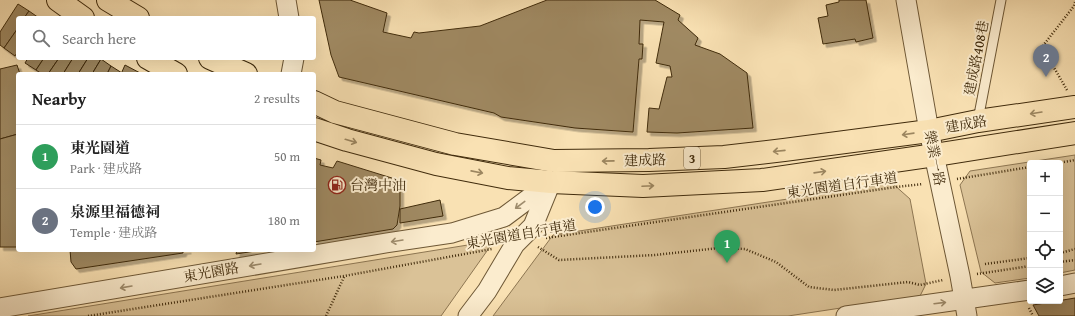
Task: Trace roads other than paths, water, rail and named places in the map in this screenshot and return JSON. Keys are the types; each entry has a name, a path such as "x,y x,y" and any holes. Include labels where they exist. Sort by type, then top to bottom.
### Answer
{"main road":[{"path":"58,0 80,16"},
{"path":"108,0 135,16"},
{"path":"152,60 172,72"},
{"path":"214,60 242,72"},
{"name":"建成路","path":"316,103 335,112 553,172 643,186 762,180 1075,133"},
{"name":"建成路","path":"316,130 347,140 436,164 508,178 649,160 724,157 812,147 929,131 978,121 1075,107"}],"street":[{"path":"286,0 289,16"},
{"name":"樂業一路","path":"906,0 929,131 966,308"},
{"path":"291,72 294,60"},
{"path":"468,316 523,243 533,226 553,172"},
{"name":"東光園路","path":"0,308 452,233 504,217 553,172"},
{"path":"1063,285 1075,283"},
{"path":"854,315 966,308 1027,291"}],"lane":[{"name":"建成路408巷","path":"978,121 1001,0"}],"place":[{"name":"泉源里福德祠","path":"1046,77"},
{"name":"台灣中油","path":"337,185"},
{"name":"東光園道","path":"727,263"}]}
